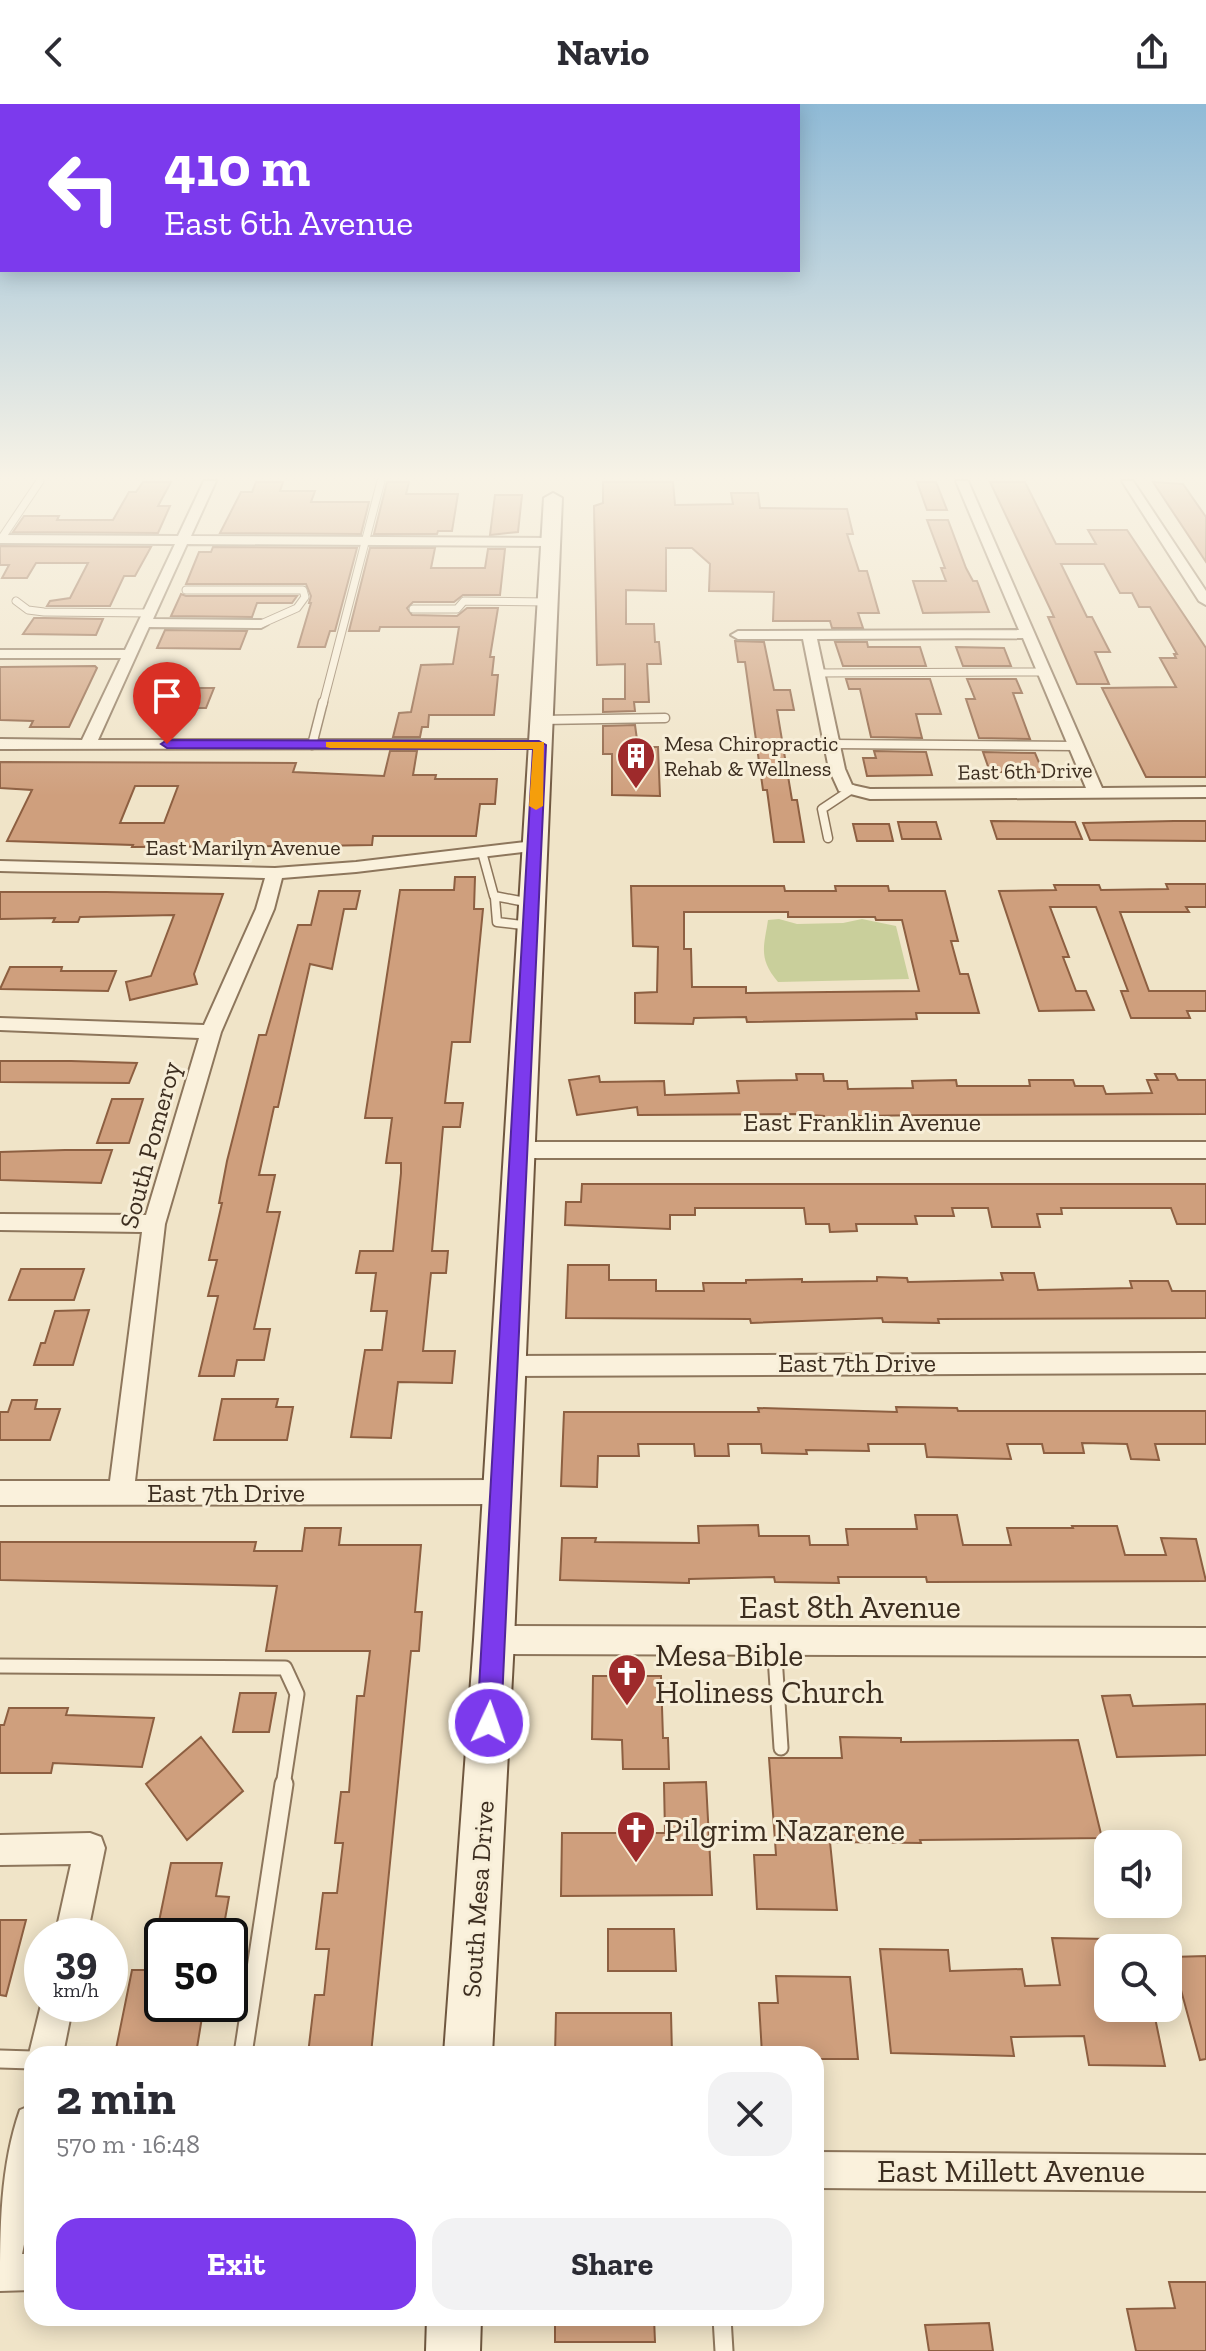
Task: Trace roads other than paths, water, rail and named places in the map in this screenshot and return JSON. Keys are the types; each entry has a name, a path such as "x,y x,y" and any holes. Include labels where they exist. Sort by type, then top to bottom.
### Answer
{"main road":[{"name":"South Mesa Drive","path":"469,2046 494,1640 517,1150 549,586"},
{"path":"453,2351 454,2326"}],"street":[{"path":"88,744 162,586"},
{"path":"1007,586 1096,792"},
{"path":"147,618 261,624"},
{"path":"738,635 1028,634"},
{"path":"809,635 832,744 848,788"},
{"path":"0,654 130,654"},
{"path":"0,744 312,745 540,732"},
{"name":"East 6th Drive","path":"848,788 870,794 1206,792"},
{"name":"East Marilyn Avenue","path":"0,866 275,873 356,867 534,846"},
{"name":"South Pomeroy","path":"121,1493 154,1224 211,1032 265,909 275,873"},
{"path":"0,1024 211,1032"},
{"name":"East Franklin Avenue","path":"517,1150 1206,1150"},
{"path":"0,1222 154,1224"},
{"name":"East 7th Drive","path":"507,1366 1206,1363"},
{"name":"East 7th Drive","path":"0,1493 500,1492"},
{"name":"East 8th Avenue","path":"494,1640 1206,1642"},
{"path":"0,1850 90,1848 75,1918"},
{"path":"48,2046 53,2022"},
{"path":"24,2160 0,2273 24,2272"},
{"name":"East Millett Avenue","path":"824,2170 1206,2173"}],"lane":[{"path":"312,745 353,586"},
{"path":"186,590 303,590 305,597 297,608 261,624"},
{"path":"16,601 28,610 147,618"},
{"path":"413,609 457,609 464,601 548,602"},
{"path":"818,673 1044,672"},
{"path":"540,732 665,718"},
{"path":"832,744 1076,746"},
{"path":"828,838 822,809 848,788"},
{"path":"482,852 495,898 497,922 530,914"},
{"path":"495,898 530,914"},
{"path":"774,1640 781,1748"},
{"path":"0,1666 285,1668 297,1694 244,2046"},
{"path":"0,2059 24,2060"},
{"path":"722,2326 724,2351"}],"place":[{"name":"Mesa Chiropractic Rehab & Wellness","path":"636,790"},
{"name":"Mesa Bible Holiness Church","path":"627,1707"},
{"name":"Pilgrim Nazarene","path":"636,1864"}]}
